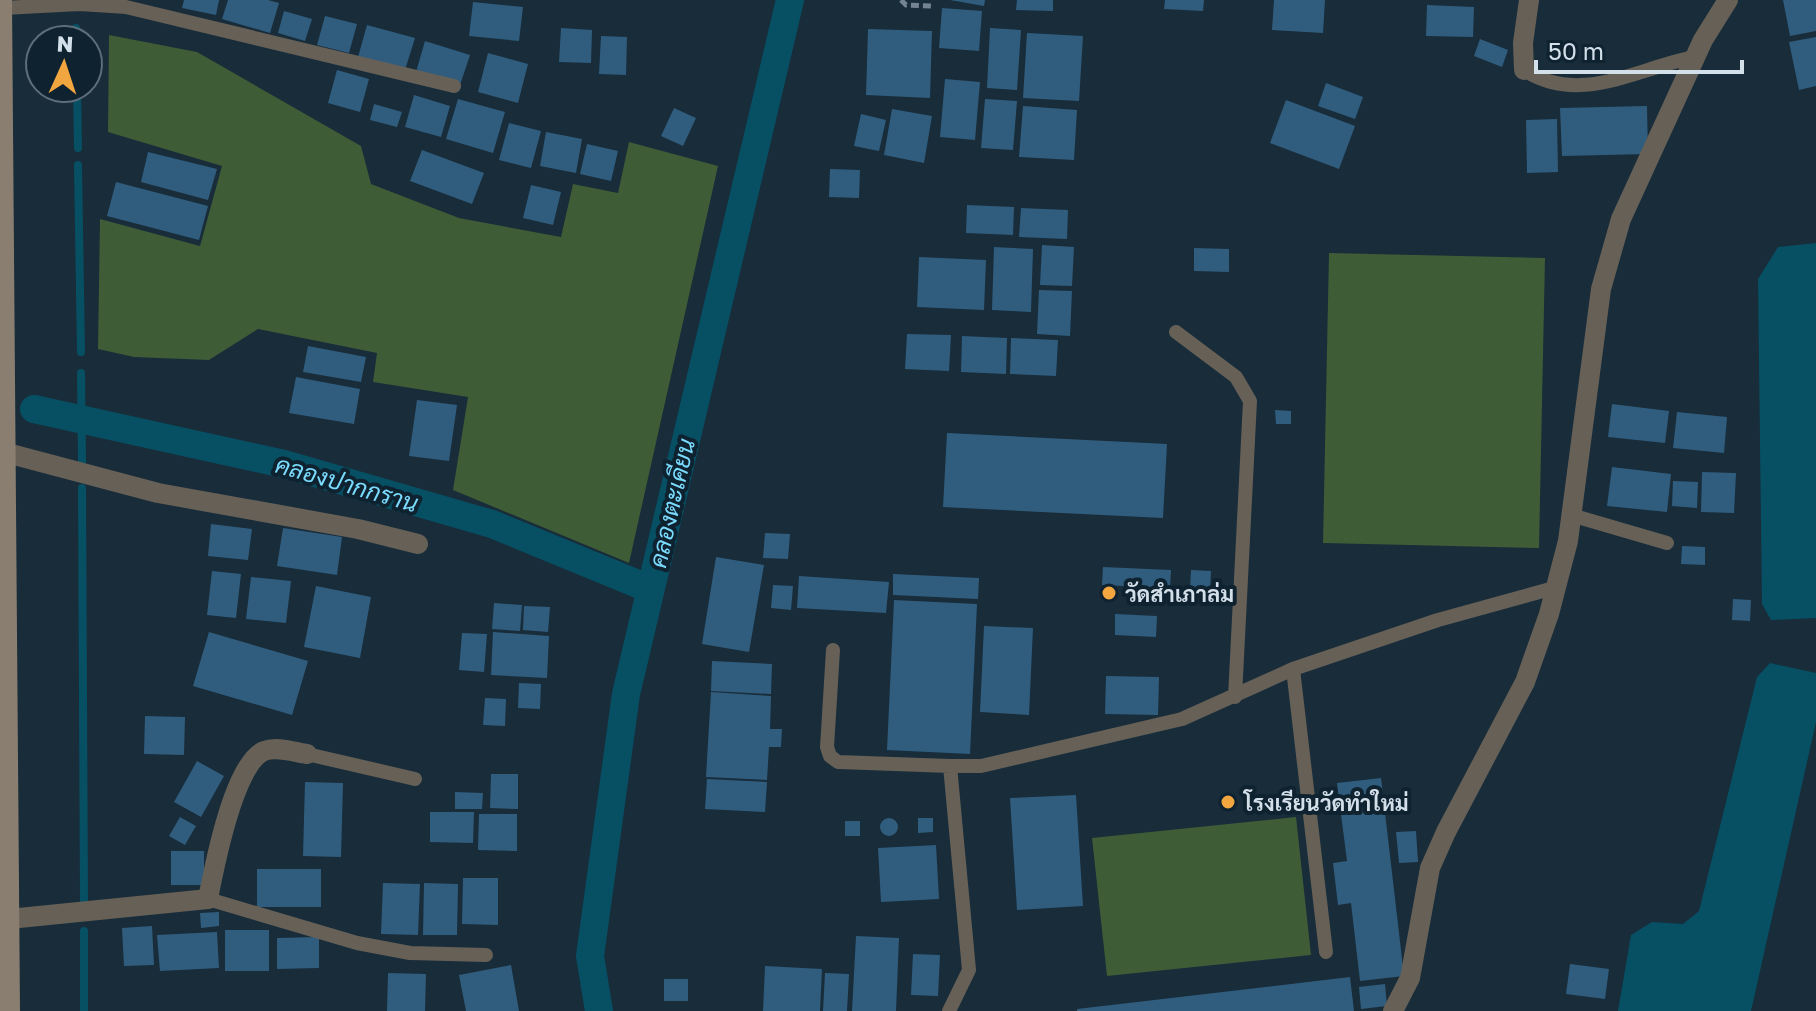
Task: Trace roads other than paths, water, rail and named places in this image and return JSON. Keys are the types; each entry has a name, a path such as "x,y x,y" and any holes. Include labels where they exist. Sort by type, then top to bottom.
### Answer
{"main road":[{"path":"2,4 10,1011"}],"street":[{"path":"1524,70 1523,43 1529,0"},
{"path":"1393,1011 1410,978 1430,868 1525,682 1549,614 1568,541 1601,289 1621,219 1695,57 1728,0"},
{"path":"7,453 158,493 358,529 418,544"},
{"path":"9,919 208,899 220,841 235,793 250,763 262,751 274,749 307,754"}],"lane":[{"path":"2,4 126,7 454,86"},
{"path":"1524,70 1541,81 1568,86 1609,83 1660,64 1695,57"},
{"path":"1176,332 1236,377 1250,401 1235,697"},
{"path":"1571,515 1667,543"},
{"path":"833,650 827,747 830,756 838,762 981,766 1182,719 1293,669 1438,620 1554,588"},
{"path":"1293,669 1326,952"},
{"path":"307,754 415,779"},
{"path":"949,1011 969,970 950,766"},
{"path":"208,899 357,943 410,953 486,955"}],"water":[{"path":"1816,243 1816,618 1771,620 1762,604 1758,279 1778,247"},
{"path":"1770,663 1816,673 1816,722 1751,1011 1618,1011 1631,935 1652,922 1683,924 1699,911 1757,677"}],"waterway":[{"name":"คลองตะเคียน","path":"599,1011 590,956 626,694 790,0"},
{"path":"77,104 78,148"},
{"path":"78,165 81,352"},
{"name":"คลองปากกราน","path":"81,373 82,463"},
{"name":"คลองปากกราน","path":"34,409 284,464 492,524 650,589"},
{"path":"82,488 84,906"},
{"path":"84,931 84,1011"}],"place":[{"name":"วัดสำเภาล่ม","path":"1109,593"},
{"name":"โรงเรียนวัดทำใหม่","path":"1228,802"}]}
